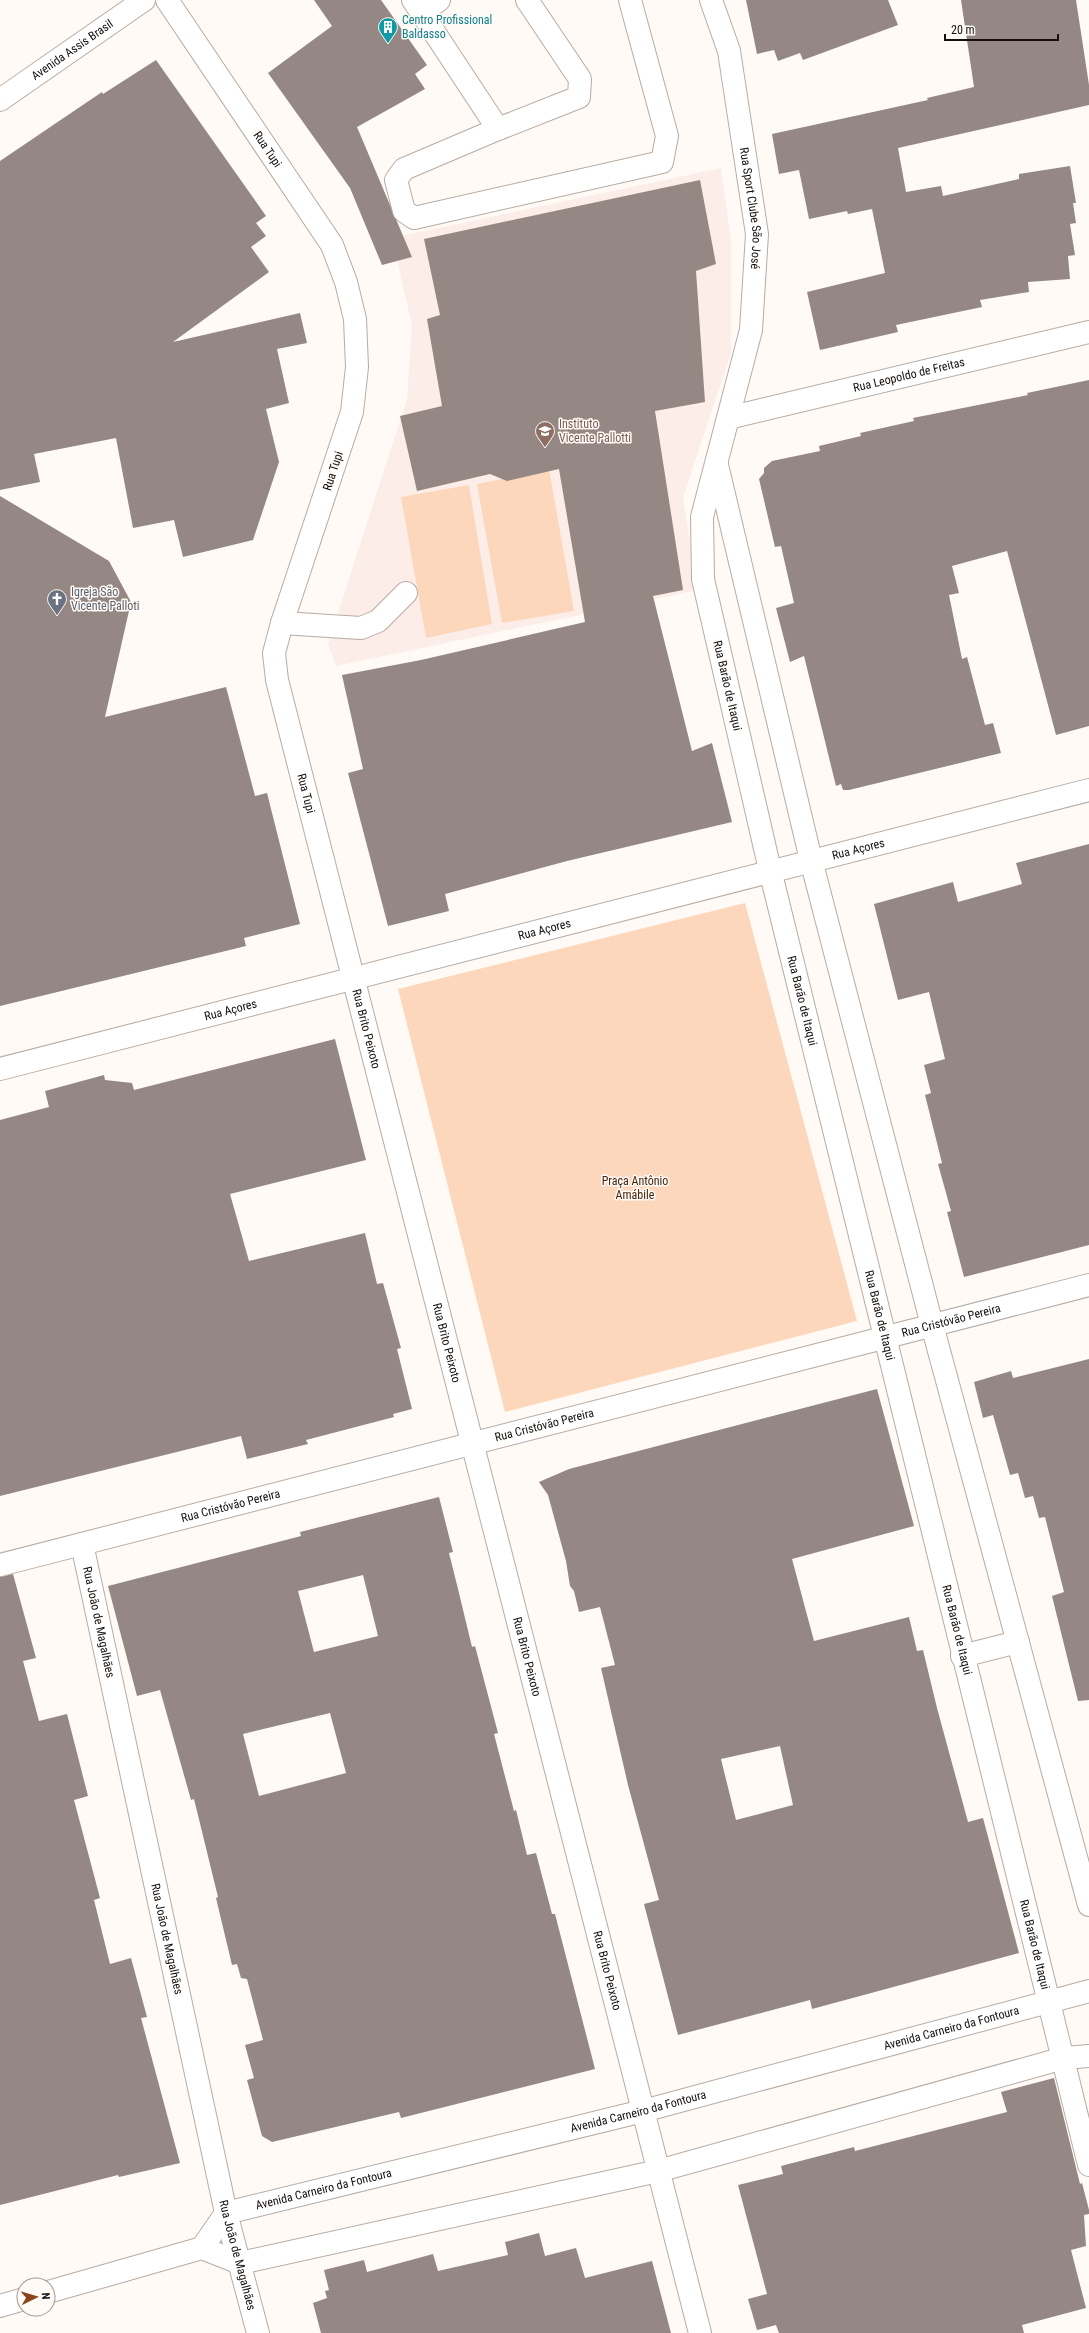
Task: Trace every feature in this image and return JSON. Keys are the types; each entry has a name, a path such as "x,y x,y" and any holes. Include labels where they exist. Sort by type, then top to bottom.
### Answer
{"street":[{"name":"Avenida Assis Brasil","path":"0,100 144,0"},
{"name":"Rua Tupi","path":"167,0 332,245 346,282 355,319 357,367 352,412 282,624 274,653 277,680 354,980"},
{"path":"439,0 418,6 498,129"},
{"path":"527,0 580,79 579,98 498,129 404,169 396,180 404,211 414,218 662,162 667,136 630,0"},
{"name":"Rua Sport Clube São José","path":"711,0 729,51 757,234 751,330 728,418"},
{"name":"Rua Leopoldo de Freitas","path":"728,418 1089,332"},
{"name":"Rua Barão de Itaqui","path":"728,418 702,517 703,580 770,870 883,1337 1047,2001 1064,2058 1089,2165"},
{"name":"Rua Barão de Itaqui","path":"716,462 811,860 932,1325 1089,1905"},
{"path":"282,624 361,628 378,621 406,593"},
{"name":"Rua Açores","path":"0,1069 354,980 770,870 1089,790"},
{"name":"Rua Brito Peixoto","path":"354,980 700,2333"},
{"name":"Rua Cristóvão Pereira","path":"0,1565 1089,1285"},
{"name":"Rua João de Magalhães","path":"82,1544 226,2213 258,2333"},
{"path":"962,1656 1018,1642"},
{"name":"Avenida Carneiro da Fontoura","path":"226,2213 643,2110 1089,1991"},
{"path":"56,2290 202,2248 240,2263 658,2171 1064,2058 1089,2056"},
{"path":"202,2248 226,2213"},
{"path":"0,2306 16,2301"}],"shaded area":[{"name":"Instituto Vicente Pallotti","path":"721,168 731,241 731,353 683,498 698,590 336,666 328,644 407,399 412,325 392,238"}],"green space":[{"path":"549,469 574,611 502,623 477,484"},
{"path":"469,485 492,624 426,638 401,497"},
{"name":"Praça Antônio Amábile","path":"745,903 857,1321 505,1412 398,989"}],"building":[{"path":"314,0 381,0 427,65 415,74 425,89 357,127 412,257 382,265 350,188 268,73 332,26"},
{"path":"746,0 888,0 898,25 803,60 800,53 778,61 774,50 757,54"},
{"path":"961,0 1076,0 1089,85 1089,105 898,148 906,192 941,186 943,196 1019,179 1019,174 1070,166 1076,203 1073,203 1076,223 1070,224 1075,255 1068,256 1070,279 1028,282 1029,292 980,300 982,307 896,325 898,332 820,350 807,292 885,273 872,209 848,214 847,211 809,219 799,170 779,174 772,134 928,100 927,98 974,87"},
{"path":"156,60 266,216 256,223 266,236 251,247 269,272 173,342 300,313 307,343 277,349 289,403 266,409 279,462 253,540 183,557 174,520 133,528 116,438 34,454 40,482 0,490 0,161 102,92 103,94"},
{"path":"700,180 716,264 696,271 705,402 655,411 683,590 653,596 692,751 712,743 732,822 567,861 445,894 449,911 388,926 348,773 363,769 342,675 421,660 585,622 559,469 507,481 490,474 417,491 400,416 442,406 427,319 440,315 424,239"},
{"path":"1089,380 1089,726 1056,735 1007,551 952,566 959,593 949,595 962,659 967,657 985,725 993,723 1001,753 849,790 843,790 841,784 836,786 804,656 790,662 776,608 794,603 781,546 775,547 759,479 764,473 764,468 772,461 820,451 819,446 861,436 860,433 914,421 913,418 1028,395 1027,393"},
{"path":"0,496 109,561 131,602 105,717 226,687 255,796 267,793 300,924 244,938 246,946 0,1006"},
{"path":"1089,844 1089,1245 964,1277 947,1212 951,1211 938,1164 942,1163 925,1095 931,1093 924,1065 945,1059 929,992 898,1000 874,904 953,882 958,902 1022,884 1016,863"},
{"path":"335,1039 366,1160 230,1194 249,1261 365,1233 377,1284 383,1283 401,1348 397,1349 412,1409 393,1414 394,1417 306,1440 308,1444 247,1459 241,1436 0,1496 0,1120 49,1107 45,1091 104,1075 105,1080 132,1083 134,1090"},
{"path":"1089,1359 1089,1700 1078,1701 1052,1596 1064,1592 1045,1517 1039,1518 1033,1496 1025,1498 1018,1473 1010,1475 993,1415 983,1418 974,1382 1011,1371 1013,1378"},
{"path":"877,1389 914,1526 792,1559 814,1641 909,1617 917,1651 923,1650 968,1822 983,1818 1019,1953 812,2009 810,2000 678,2035 644,1904 659,1900 628,1785 601,1668 615,1665 600,1607 579,1612 574,1591 570,1586 566,1561 548,1495 539,1482 569,1469","holes":["780,1746 793,1805 736,1820 721,1759"]},
{"path":"439,1497 453,1552 449,1553 472,1647 475,1646 498,1733 494,1734 514,1811 516,1810 527,1855 536,1853 552,1914 555,1914 595,2069 401,2118 399,2112 272,2142 262,2136 247,2080 254,2078 245,2045 263,2040 247,1979 241,1978 237,1964 232,1965 216,1898 218,1897 194,1799 191,1800 160,1690 137,1696 108,1586 301,1536 300,1532","holes":["363,1575 378,1636 314,1652 298,1591","330,1713 346,1773 259,1796 243,1734"]},
{"path":"13,1574 36,1658 23,1661 39,1721 67,1714 88,1796 74,1800 100,1898 94,1900 110,1964 131,1958 147,2017 141,2018 180,2163 119,2177 118,2175 0,2205 0,1577"},
{"path":"1054,2078 1080,2184 1082,2183 1089,2210 1089,2214 1084,2215 1086,2246 1071,2250 1086,2308 1022,2325 1024,2333 779,2333 776,2325 757,2330 748,2299 767,2294 738,2185 783,2174 781,2166 854,2147 855,2151 1007,2112 1001,2092"},
{"path":"539,2233 545,2256 576,2248 585,2278 652,2261 671,2333 321,2333 313,2303 327,2298 325,2291 329,2290 324,2270 364,2260 367,2272 433,2254 438,2271 508,2255 505,2242"}],"place":[{"name":"Centro Profissional Baldasso","path":"388,44"},
{"name":"Instituto Vicente Pallotti","path":"545,448"},
{"name":"Igreja São Vicente Palloti","path":"57,616"}]}
